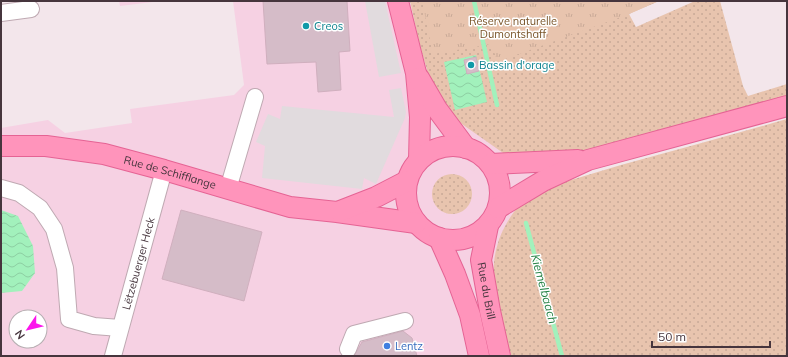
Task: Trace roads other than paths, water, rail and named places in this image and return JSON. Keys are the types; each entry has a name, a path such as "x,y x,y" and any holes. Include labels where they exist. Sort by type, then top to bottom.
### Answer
{"main road":[{"path":"398,1 416,73 420,117 419,160"},
{"path":"416,73 437,109 466,148"},
{"path":"498,208 543,181 588,160 787,106"},
{"name":"Rue de Schifflange","path":"1,146 46,146 104,154 290,207 416,223"},
{"path":"453,146 466,148 479,154 491,164 498,178 501,192 498,208 488,226 478,234 465,239 452,241 439,238 426,232 416,223 407,203 407,181 419,160 429,152 440,148 453,146"},
{"path":"491,164 588,160"},
{"name":"Rue de Schifflange","path":"337,212 376,197 407,181"},
{"name":"Rue du Brill","path":"488,226 481,260 500,356"},
{"name":"Rue du Brill","path":"439,238 455,274 470,315 479,356"}],"street":[{"path":"1,13 31,9"},
{"path":"228,189 255,97"},
{"name":"Lëtzebuerger Heck","path":"113,356 164,170"},
{"path":"1,188 19,193 40,208 54,229 65,268 69,319 94,326 120,328"},
{"path":"348,349 354,334 405,321"}],"water":[{"path":"476,55 487,102 455,110 444,62"},
{"path":"1,210 18,216 33,246 35,273 22,291 1,293"}],"waterway":[{"name":"Kiemelbaach","path":"474,1 497,105"},
{"name":"Kiemelbaach","path":"526,223 562,356"}],"place":[{"name":"Creos","path":"306,26"},
{"name":"Bassin d'orage","path":"471,65"},
{"name":"Lentz","path":"387,346"}],"park label":[{"name":"Réserve naturelle Dumontshaff","path":"513,27"}]}
